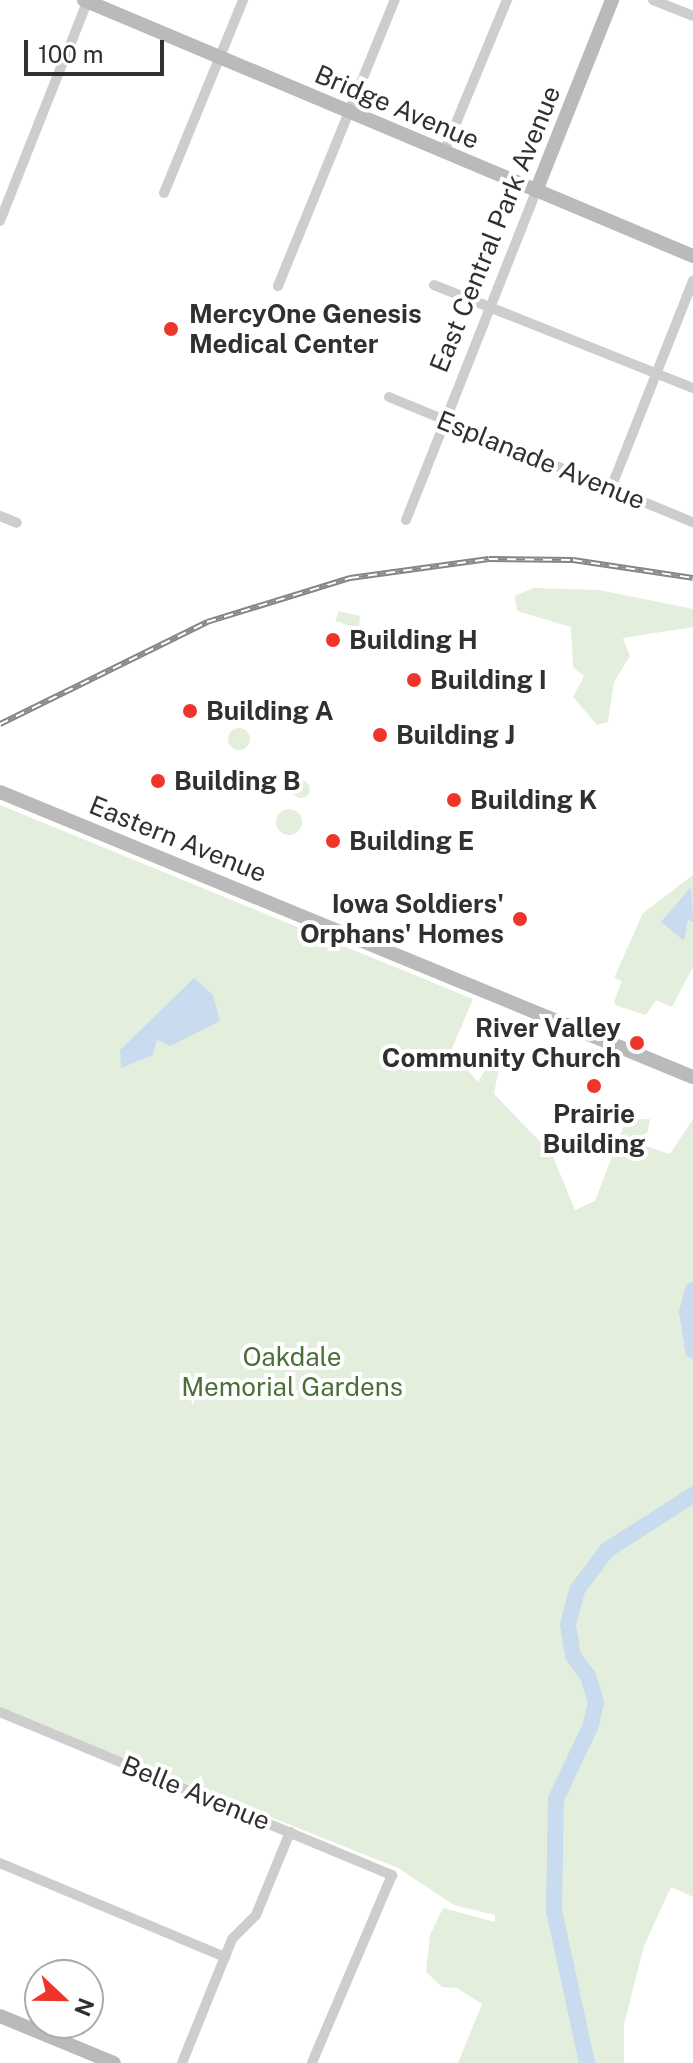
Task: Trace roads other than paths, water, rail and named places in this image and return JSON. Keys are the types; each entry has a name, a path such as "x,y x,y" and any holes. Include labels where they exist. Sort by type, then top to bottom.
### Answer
{"street":[{"path":"0,221 86,0"},
{"name":"Bridge Avenue","path":"86,0 693,256"},
{"path":"164,193 243,0"},
{"path":"278,286 395,0"},
{"path":"444,152 507,0"},
{"name":"East Central Park Avenue","path":"406,520 612,0"},
{"path":"653,0 693,16"},
{"path":"611,488 693,281"},
{"path":"434,285 693,388"},
{"name":"Esplanade Avenue","path":"389,397 693,522"},
{"path":"0,516 17,523"},
{"name":"Eastern Avenue","path":"0,792 693,1077"},
{"name":"Belle Avenue","path":"0,1712 392,1875 312,2063"},
{"path":"182,2063 225,1957 241,1927 256,1915 290,1832"},
{"path":"0,1863 225,1957"},
{"path":"0,2016 114,2063"}],"water":[{"path":"691,887 693,922 688,920 684,941 661,922"},
{"path":"194,978 213,995 220,1021 170,1046 157,1040 153,1055 121,1068 120,1050"}],"waterway":[{"path":"693,1290 687,1312 693,1351"},
{"path":"587,2063 554,1910 556,1799 591,1725 596,1702 588,1676 573,1656 568,1624 577,1590 607,1550 693,1495"}],"railway":[{"path":"0,724 207,622 350,578 489,559 573,560 693,578"}],"place":[{"name":"MercyOne Genesis Medical Center","path":"171,329"},
{"name":"Building H","path":"333,640"},
{"name":"Building I","path":"414,680"},
{"name":"Building A","path":"190,711"},
{"name":"Building J","path":"380,735"},
{"name":"Building B","path":"158,781"},
{"name":"Building K","path":"454,800"},
{"name":"Building E","path":"333,841"},
{"name":"Iowa Soldiers' Orphans' Homes","path":"520,919"},
{"name":"River Valley Community Church","path":"637,1043"},
{"name":"Prairie Building","path":"594,1086"}],"park label":[{"name":"Oakdale Memorial Gardens","path":"292,1372"}]}
